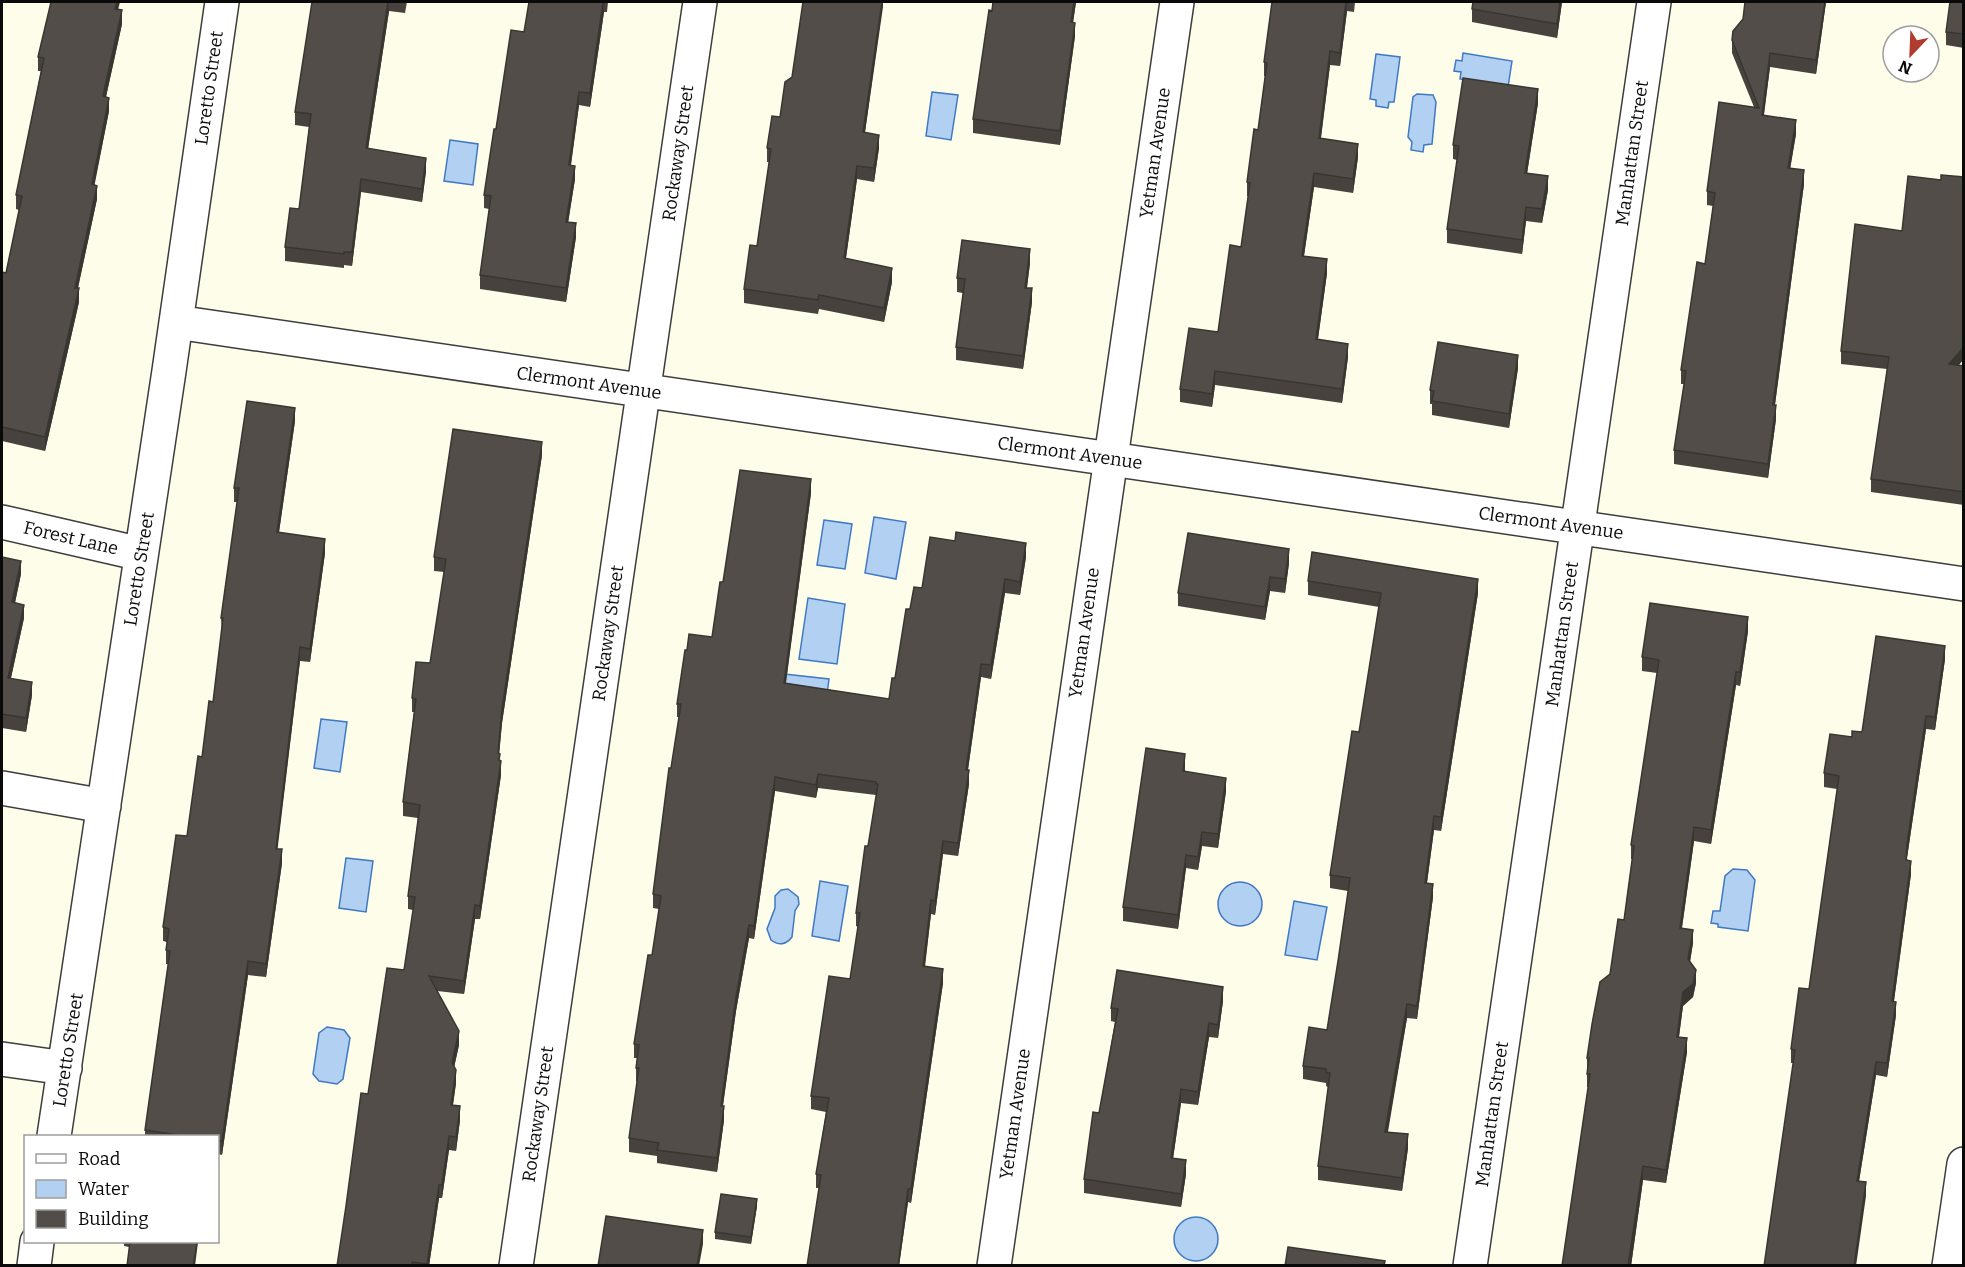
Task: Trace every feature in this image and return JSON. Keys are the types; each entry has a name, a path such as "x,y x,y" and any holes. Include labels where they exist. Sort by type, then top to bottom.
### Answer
{"street":[{"name":"Loretto Street","path":"54,1135 222,2"},
{"name":"Rockaway Street","path":"516,1266 700,2"},
{"name":"Yetman Avenue","path":"993,1266 1177,2"},
{"name":"Manhattan Street","path":"1470,1266 1653,2"},
{"name":"Clermont Avenue","path":"176,322 1964,584"},
{"name":"Forest Lane","path":"2,522 141,554"},
{"path":"2,789 104,806"},
{"path":"2,1059 65,1068"},
{"path":"1949,1266 1964,1164"},
{"path":"34,1266 38,1243"}],"water":[{"path":"1463,53 1512,61 1508,87 1460,79 1461,72 1454,71 1456,60 1462,61"},
{"path":"1376,54 1400,57 1394,102 1389,102 1388,108 1376,106 1376,100 1370,99"},
{"path":"932,92 958,95 951,140 926,136"},
{"path":"1417,94 1433,95 1436,102 1432,144 1424,145 1423,152 1411,150 1412,142 1408,137 1413,97"},
{"path":"450,140 478,144 473,185 444,181"},
{"path":"874,517 906,522 896,579 865,573"},
{"path":"824,520 852,524 845,569 817,565"},
{"path":"808,598 845,604 837,664 799,659"},
{"path":"784,674 829,679 826,702 782,697"},
{"path":"321,719 347,722 340,772 314,768"},
{"path":"346,858 373,861 366,912 339,908"},
{"path":"1733,869 1747,870 1755,880 1748,931 1718,927 1718,924 1711,923 1713,911 1720,911 1725,876"},
{"path":"820,881 848,886 839,941 812,936"},
{"path":"1240,882 1256,888 1262,904 1256,920 1240,926 1224,920 1218,904 1224,888"},
{"path":"788,889 798,897 799,904 795,911 792,937 780,944 771,940 767,929 775,908 775,896 781,890"},
{"path":"1294,901 1327,907 1317,960 1285,955"},
{"path":"327,1027 344,1030 350,1038 343,1079 337,1084 319,1081 313,1074 319,1033"},
{"path":"1196,1217 1205,1218 1212,1223 1217,1230 1217,1248 1212,1255 1205,1260 1196,1261 1187,1260 1180,1255 1175,1248 1174,1239 1175,1230 1180,1223 1187,1218"}],"building":[{"path":"51,2 117,2 115,9 122,10 103,96 109,98 92,184 97,186 75,288 79,288 45,437 2,427 2,272 6,273 22,196 16,195 44,58 38,57"},
{"path":"312,2 388,2 366,148 426,158 422,189 361,179 352,252 344,252 344,254 285,247 290,208 299,209 311,114 295,112"},
{"path":"529,2 603,2 590,93 579,92 569,165 575,166 566,222 576,223 566,288 480,275 491,196 484,195 511,30 524,32"},
{"path":"803,2 882,2 863,132 879,135 874,168 857,166 844,258 892,268 884,308 819,295 818,300 744,289 750,245 757,246 771,149 767,148 772,116 780,117 785,82 792,77"},
{"path":"993,2 1074,2 1071,22 1075,23 1060,131 973,119 989,10 992,11"},
{"path":"1272,2 1346,2 1340,53 1330,51 1319,138 1358,144 1353,179 1314,173 1302,256 1327,259 1316,339 1348,344 1342,389 1215,371 1212,394 1180,389 1189,328 1218,332 1230,245 1241,247 1250,183 1247,182 1254,129 1258,130 1267,63 1264,62"},
{"path":"1473,2 1560,2 1557,24 1472,9"},
{"path":"1745,2 1825,2 1816,60 1770,53 1762,115 1796,120 1788,168 1804,170 1773,405 1776,405 1768,464 1674,450 1686,371 1681,370 1697,262 1705,264 1715,193 1707,191 1719,102 1759,108 1732,40 1733,31 1743,19"},
{"path":"1950,2 1964,2 1964,34 1946,32"},
{"path":"1463,78 1538,89 1525,173 1548,176 1542,209 1526,207 1522,240 1447,229 1459,146 1453,145"},
{"path":"1941,175 1964,177 1964,347 1949,364 1964,366 1964,492 1871,479 1889,357 1841,351 1855,224 1902,231 1908,176 1941,180"},
{"path":"962,240 1030,249 1025,288 1032,288 1023,356 956,347 965,279 957,278"},
{"path":"1438,342 1518,355 1509,414 1432,401 1434,391 1430,390"},
{"path":"247,401 295,408 277,532 325,539 310,649 300,647 276,849 282,849 266,964 248,961 222,1141 219,1141 219,1135 177,1135 145,1130 170,951 166,950 169,929 163,927 176,835 187,836 198,756 202,757 209,701 213,702 223,618 221,618 239,488 234,488"},
{"path":"453,429 542,442 502,709 498,753 501,761 480,906 475,905 464,981 429,976 459,1031 452,1063 456,1070 451,1105 460,1106 456,1137 449,1136 427,1264 412,1262 412,1266 337,1266 361,1093 368,1094 387,968 404,970 415,897 408,896 420,805 403,802 416,699 412,698 416,662 430,663 446,559 434,557"},
{"path":"740,470 811,479 784,683 889,699 892,678 895,678 906,609 910,609 914,587 922,588 930,537 955,541 956,532 1026,543 1020,582 1005,579 991,665 981,664 958,843 943,841 935,901 931,900 923,966 943,969 898,1266 807,1266 821,1175 816,1174 829,1098 811,1096 829,976 850,979 860,913 856,913 865,846 868,846 878,784 876,782 818,774 816,785 775,777 754,926 749,925 736,997 721,1106 724,1106 717,1158 657,1150 659,1143 629,1138 639,1068 636,1068 639,1045 634,1044 648,955 652,955 661,896 653,894 669,768 671,768 681,704 677,704 685,650 687,650 689,634 712,637"},
{"path":"1188,533 1289,549 1285,579 1270,577 1265,607 1178,593"},
{"path":"1312,552 1478,579 1441,817 1434,816 1425,883 1433,884 1417,1006 1407,1004 1385,1132 1408,1134 1402,1178 1318,1166 1330,1073 1326,1073 1326,1069 1303,1066 1309,1027 1327,1030 1350,878 1330,875 1352,731 1359,732 1381,593 1308,581"},
{"path":"2,557 21,561 12,602 24,605 8,678 32,682 26,718 2,714"},
{"path":"1650,603 1748,617 1740,672 1736,672 1711,830 1694,827 1680,928 1693,930 1688,959 1696,970 1693,984 1683,992 1677,1037 1687,1038 1666,1170 1643,1166 1628,1266 1562,1266 1590,1074 1587,1074 1589,1058 1587,1058 1592,1024 1600,982 1610,974 1618,919 1624,920 1634,846 1631,845 1659,660 1642,657"},
{"path":"1876,636 1945,646 1935,717 1926,716 1907,844 1906,860 1911,861 1892,1001 1896,1002 1887,1063 1876,1062 1857,1181 1866,1182 1854,1266 1764,1266 1795,1050 1791,1049 1799,988 1809,989 1839,776 1824,773 1830,734 1852,737 1852,731 1862,732"},
{"path":"1146,748 1185,754 1183,771 1226,778 1218,834 1202,832 1198,857 1186,855 1178,915 1123,907"},
{"path":"1117,970 1223,987 1218,1025 1209,1023 1198,1092 1181,1089 1171,1158 1186,1160 1181,1194 1084,1179 1093,1112 1099,1113 1118,1009 1111,1008"},
{"path":"721,1194 757,1199 751,1237 715,1232"},
{"path":"606,1216 703,1230 697,1266 598,1266"},
{"path":"130,1243 197,1243 193,1266 127,1266"},
{"path":"1288,1247 1385,1261 1384,1266 1285,1266"}]}
